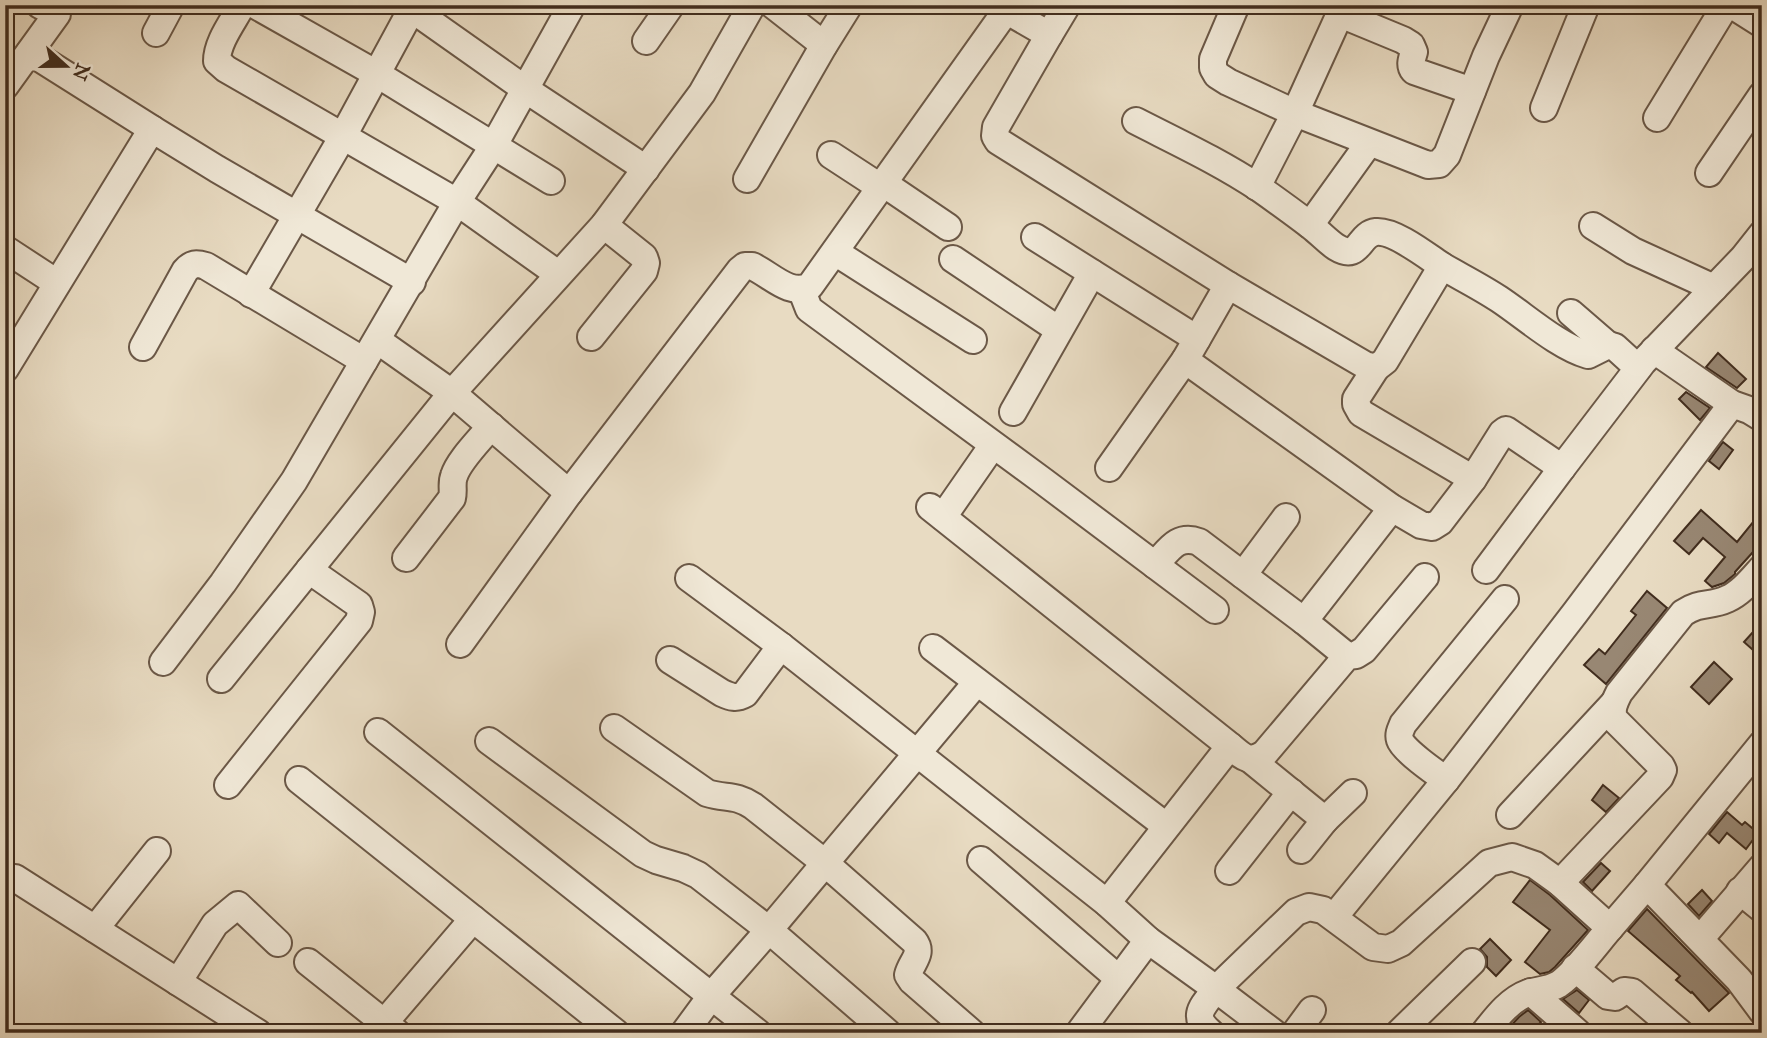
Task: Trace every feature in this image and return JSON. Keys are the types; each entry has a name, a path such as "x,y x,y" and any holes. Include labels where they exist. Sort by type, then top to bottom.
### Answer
{"street":[{"path":"156,33 171,5"},
{"path":"242,5 217,53 217,61 226,69 457,202 558,274"},
{"path":"255,5 377,74 551,181"},
{"path":"163,662 258,535 294,481 457,202 494,145 572,5"},
{"path":"646,41 671,5"},
{"path":"221,679 452,393 604,225 702,93 752,5"},
{"path":"774,5 824,45"},
{"path":"747,179 849,5"},
{"path":"1067,5 996,127 995,136 998,141 1228,285 1364,365 1376,368"},
{"path":"1228,8 1213,59 1213,68 1217,75 1295,113 1428,165 1439,164 1447,155 1510,5"},
{"path":"1544,108 1586,5"},
{"path":"1657,118 1726,5"},
{"path":"1732,5 1762,24"},
{"path":"251,294 343,136 411,6 525,89 646,169"},
{"path":"5,86 30,52 53,8"},
{"path":"460,644 569,493 740,271 745,266 752,266 794,290 810,286 1002,8 1049,35"},
{"path":"1257,187 1295,113 1342,10 1411,45 1414,52 1411,67 1414,71 1472,91"},
{"path":"30,52 296,216 412,282"},
{"path":"1709,173 1762,94"},
{"path":"1136,121 1257,187 1336,247 1349,252 1357,249 1374,232 1400,239 1496,297 1580,353 1588,355 1608,345"},
{"path":"5,369 152,129"},
{"path":"1310,225 1369,143"},
{"path":"831,155 948,227"},
{"path":"591,337 644,271 646,263 644,257 604,225"},
{"path":"1593,226 1633,251 1714,288"},
{"path":"1486,570 1646,359 1762,234"},
{"path":"1035,237 1092,273 1392,508 1421,525 1432,527 1440,522 1506,430 1562,468"},
{"path":"5,249 57,283"},
{"path":"835,251 973,340"},
{"path":"953,259 1059,330"},
{"path":"143,346 190,265 205,265 251,294 452,393 569,493"},
{"path":"1442,266 1385,361 1376,368 1356,399 1356,404 1361,412 1473,479"},
{"path":"1013,412 1092,273"},
{"path":"1109,468 1191,349 1228,285"},
{"path":"802,290 808,309 1215,610"},
{"path":"1571,313 1608,345 1646,359 1762,418"},
{"path":"1334,917 1446,780 1732,404"},
{"path":"406,558 452,498 452,481 456,470 491,426"},
{"path":"993,445 937,512 1325,820"},
{"path":"1304,621 1392,508"},
{"path":"1243,575 1286,517"},
{"path":"1156,565 1180,540 1190,538 1199,542 1347,656"},
{"path":"1510,815 1614,703 1683,613 1695,605 1727,599 1743,588 1762,568"},
{"path":"228,785 359,621 359,605 310,570"},
{"path":"1240,753 1257,758 1265,753 1347,656 1364,650 1425,577"},
{"path":"688,578 781,646 1107,903 1148,940 1274,1033"},
{"path":"1446,780 1406,749 1400,742 1399,734 1404,724 1505,599"},
{"path":"670,660 722,693 738,698 745,694 781,646"},
{"path":"933,648 1166,826"},
{"path":"684,1033 712,995 918,755 977,682"},
{"path":"1560,883 1660,777 1663,770 1614,719 1614,703"},
{"path":"614,728 707,793 743,799 825,863 914,941 919,953 908,975 972,1033"},
{"path":"378,732 758,1033"},
{"path":"489,741 643,853 698,875 769,930 888,1033"},
{"path":"1484,1033 1519,997 1559,984 1576,968 1762,744"},
{"path":"1107,903 1166,826 1240,753"},
{"path":"299,780 616,1033"},
{"path":"1229,871 1291,792"},
{"path":"1301,850 1325,820 1353,793"},
{"path":"95,929 157,851"},
{"path":"1202,1029 1199,1015 1216,989 1296,912 1308,907 1323,910 1373,947 1388,949 1401,943 1489,863 1512,857 1535,865 1560,883 1610,928"},
{"path":"982,859 1118,978"},
{"path":"1700,939 1762,867"},
{"path":"15,877 178,982 241,1029"},
{"path":"1647,885 1739,980 1762,1011"},
{"path":"1740,891 1762,909"},
{"path":"178,982 215,924 238,905 278,943"},
{"path":"308,961 391,1028 473,919"},
{"path":"1079,1033 1148,940"},
{"path":"1399,1033 1472,962"},
{"path":"1576,968 1608,996 1615,997 1624,991 1632,992 1680,1033"},
{"path":"1531,992 1578,1033"},
{"path":"1295,1033 1312,1010"}],"building":[{"path":"1718,353 1746,379 1737,388 1706,367"},
{"path":"1686,392 1710,408 1700,420 1679,399"},
{"path":"1723,442 1733,450 1719,469 1709,461"},
{"path":"1701,510 1737,542 1762,511 1762,542 1735,574 1724,583 1712,587 1705,581 1725,557 1703,538 1689,554 1674,541"},
{"path":"1647,591 1667,608 1606,684 1584,665 1599,649 1605,654 1636,615 1631,611"},
{"path":"1762,622 1762,658 1744,642"},
{"path":"1714,662 1732,679 1709,704 1691,687"},
{"path":"1603,785 1619,798 1606,812 1592,800"},
{"path":"1727,812 1742,825 1745,822 1758,833 1746,849 1727,833 1719,843 1709,834"},
{"path":"1601,863 1610,871 1592,891 1583,882"},
{"path":"1530,880 1588,930 1555,967 1540,974 1525,962 1550,930 1513,902"},
{"path":"1702,890 1712,901 1699,916 1688,904"},
{"path":"1647,909 1729,993 1709,1011 1692,992 1676,980 1680,976 1628,931"},
{"path":"1490,939 1511,960 1496,976 1487,967 1487,957 1480,949"},
{"path":"1577,990 1589,1000 1579,1013 1563,999"},
{"path":"1528,1010 1541,1022 1531,1033 1504,1033 1519,1017"}]}
